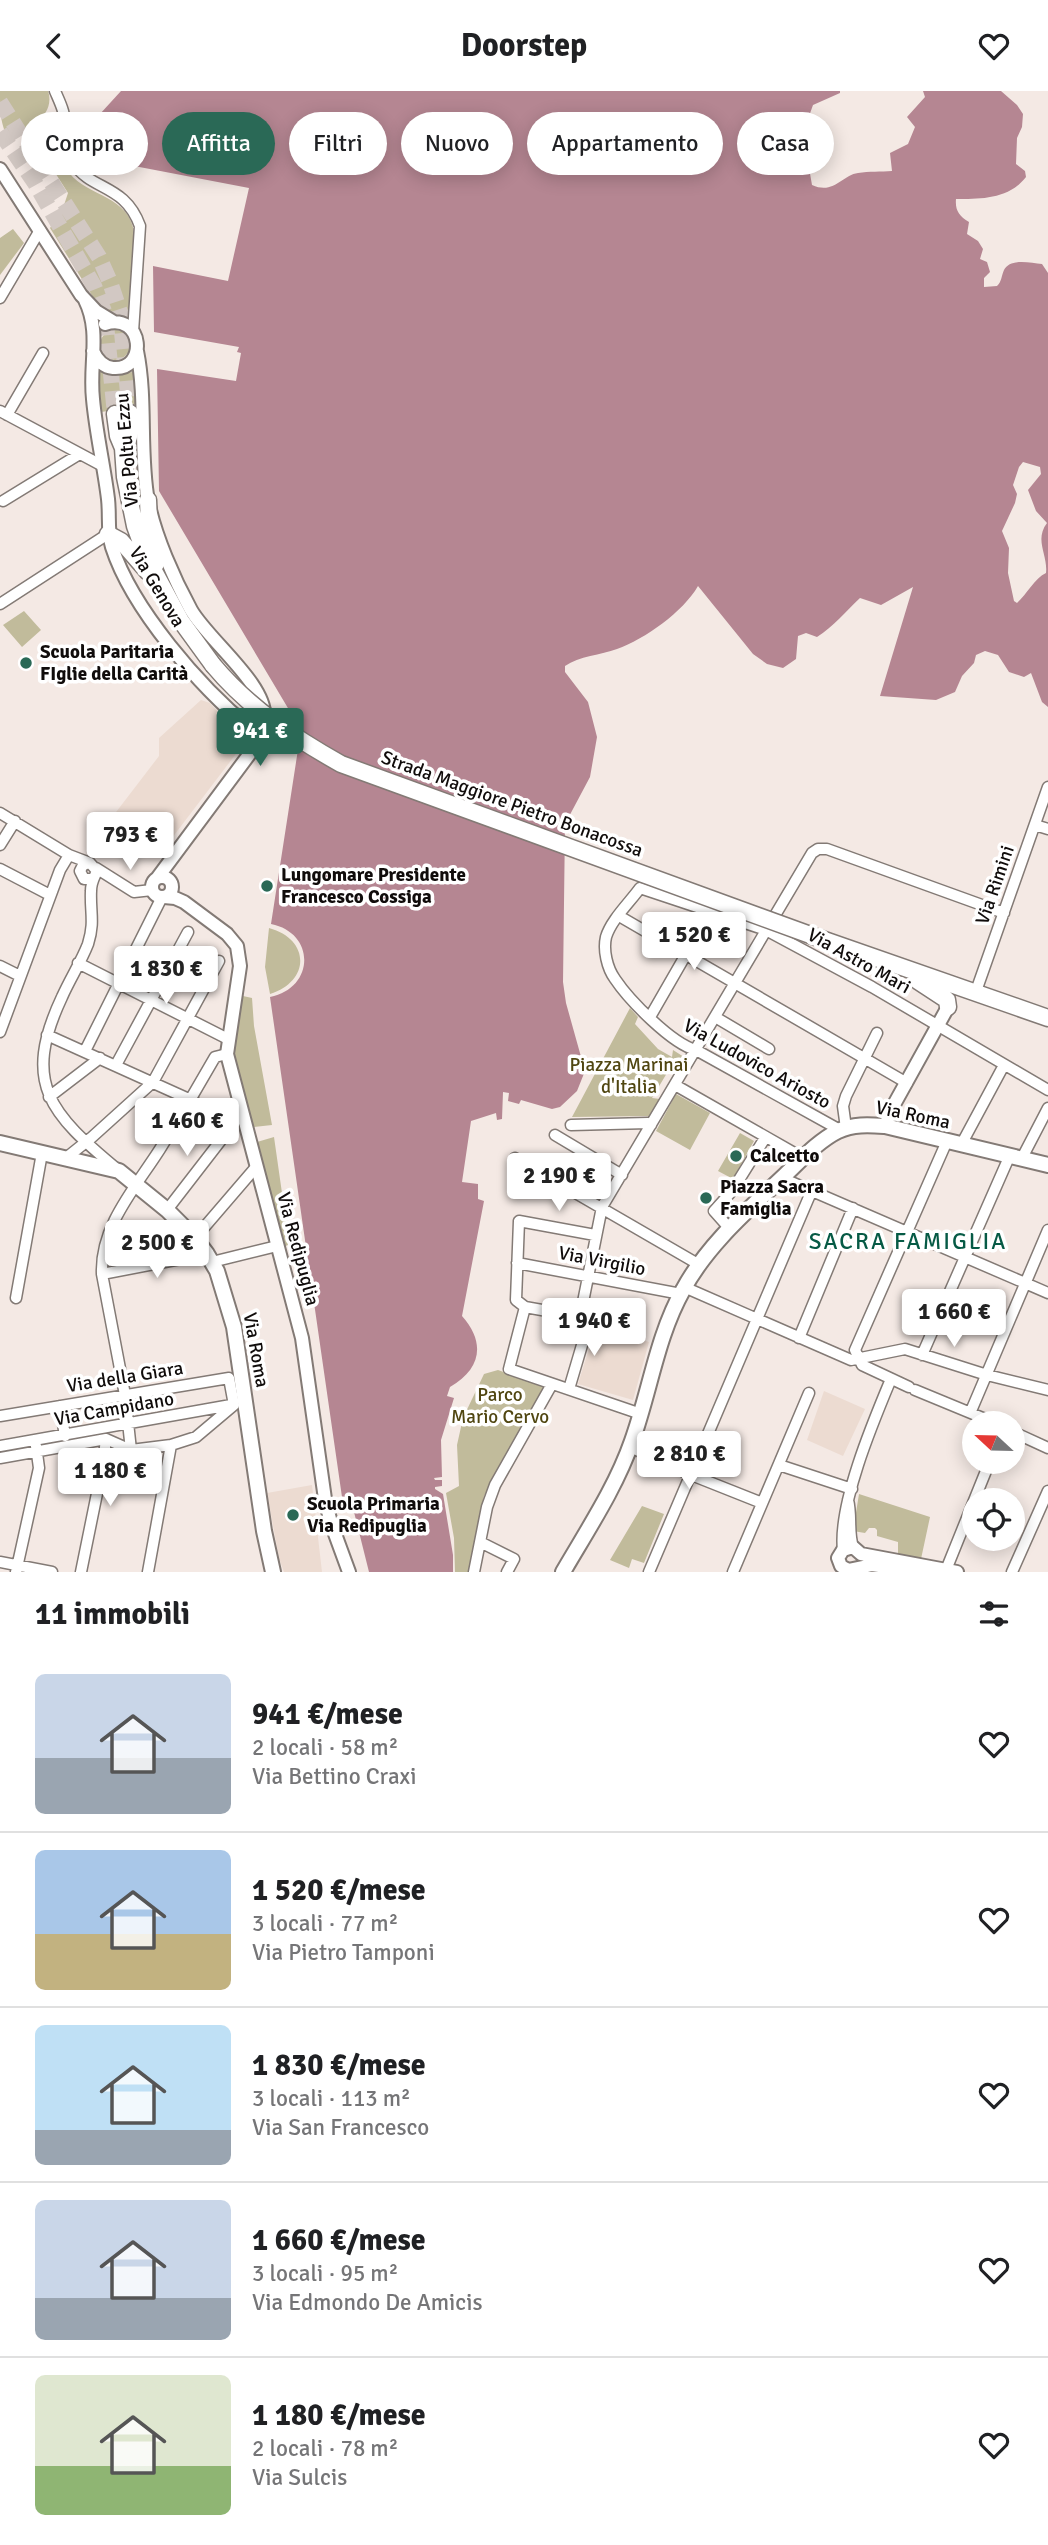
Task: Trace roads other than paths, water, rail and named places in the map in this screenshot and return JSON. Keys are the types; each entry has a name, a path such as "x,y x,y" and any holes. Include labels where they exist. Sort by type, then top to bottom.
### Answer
{"main road":[{"name":"Strada Maggiore Pietro Bonacossa","path":"122,413 118,436 123,448 125,477 135,526 156,577 186,629 225,678 253,706 280,727 341,764 1048,1019"},
{"path":"148,500 156,577"},
{"path":"108,534 121,541 146,570 156,577"},
{"path":"896,966 947,1000 948,1007"},
{"name":"Via Roma","path":"843,1129 863,1124 885,1126 1048,1165"},
{"path":"563,1572 597,1515 630,1447 666,1332 682,1290 698,1264 803,1158 826,1138 843,1129"},
{"path":"0,1143 119,1171"},
{"name":"Via Roma","path":"119,1171 167,1210 195,1238 210,1258 234,1327 239,1404 273,1572"}],"street":[{"path":"56,91 63,110 66,140 74,164 125,201 141,226 134,308 123,326"},
{"path":"0,169 85,300 94,323 93,351 100,362 114,368 129,363 137,351 137,340 123,326 96,311 85,300"},
{"path":"0,298 40,230"},
{"path":"93,337 102,326 123,326"},
{"name":"Via Genova","path":"93,351 91,385 108,501 108,534 118,562 157,629 253,734"},
{"name":"Via Poltu Ezzu","path":"137,351 143,403 148,500 176,580 192,612 206,633 260,696 265,712 264,722"},
{"path":"43,353 3,413 101,465"},
{"path":"3,502 78,454"},
{"path":"0,604 108,534"},
{"path":"69,855 80,871 83,865 134,892 159,895 170,893 167,881 175,853 254,748 253,734 257,721 264,722 270,730 263,741 253,734"},
{"name":"Via Rimini","path":"975,994 1048,787"},
{"path":"0,813 96,872"},
{"path":"0,845 15,821"},
{"path":"1035,825 1048,829"},
{"path":"569,1389 585,1317 587,1276 601,1207 810,855 822,848 1004,912"},
{"path":"0,1032 50,895 69,855"},
{"path":"0,869 50,895"},
{"name":"Via Roma","path":"96,872 92,926 60,1000 42,1057 49,1097 70,1128 119,1171"},
{"path":"159,895 152,883 167,881"},
{"name":"Via Redipuglia","path":"167,881 184,902"},
{"name":"Via Astro Mari","path":"640,888 766,930 1048,1090"},
{"name":"Via Ludovico Ariosto","path":"640,888 606,936 608,966 615,979 680,1045 696,1050 843,1129"},
{"path":"85,1051 159,895"},
{"name":"Via Redipuglia","path":"159,895 184,902 227,934 239,951 240,966 227,1054 302,1338 326,1499 349,1572"},
{"path":"650,1017 711,911"},
{"path":"619,916 907,1083"},
{"path":"116,1066 188,932"},
{"path":"66,1158 153,1082 219,961"},
{"path":"78,963 228,1039"},
{"path":"0,966 20,976"},
{"path":"885,1126 948,1007"},
{"path":"715,1017 769,1049"},
{"path":"843,1129 844,1107 877,1033"},
{"path":"47,1035 191,1100 232,1125"},
{"path":"227,1054 215,1057 191,1100 119,1210 102,1259 102,1274 125,1395 131,1450 171,1445 196,1437 239,1404"},
{"path":"49,1097 100,1058"},
{"path":"961,1145 1004,1065"},
{"path":"675,1085 803,1158"},
{"path":"922,1355 966,1257 1016,1157 1048,1108"},
{"path":"167,1210 242,1114"},
{"path":"571,1125 652,1125"},
{"path":"555,1135 622,1175"},
{"path":"730,1229 714,1211 732,1191 765,1137"},
{"path":"947,1141 855,1350 862,1365 971,1411 1048,1230"},
{"path":"16,1298 42,1153"},
{"path":"515,1158 698,1264"},
{"path":"195,1238 256,1167"},
{"path":"782,1178 1048,1293"},
{"path":"649,1572 812,1190"},
{"path":"799,1338 853,1208"},
{"path":"594,1235 519,1221 516,1300 525,1307 626,1325"},
{"path":"102,1274 277,1246"},
{"name":"Via Virgilio","path":"517,1263 682,1290 851,1360 859,1358"},
{"path":"525,1307 509,1369 641,1414"},
{"path":"859,1358 905,1349 987,1375 1048,1390"},
{"name":"Via della Giara","path":"0,1416 229,1378 239,1404"},
{"path":"843,1569 862,1560 852,1550 850,1539 850,1494 891,1379"},
{"path":"474,1572 488,1502 495,1485 552,1384"},
{"path":"733,1572 809,1393"},
{"name":"Via Campidano","path":"0,1458 65,1436 129,1422 239,1404"},
{"path":"60,1406 65,1436"},
{"path":"1026,1437 1048,1448"},
{"path":"81,1572 106,1439"},
{"name":"Via Campidano","path":"0,1446 36,1446 106,1439 131,1450"},
{"path":"148,1572 171,1445"},
{"path":"17,1569 39,1468 36,1446"},
{"path":"630,1447 762,1503"},
{"path":"779,1465 850,1494"},
{"path":"843,1569 839,1555 852,1550 951,1571 985,1474"},
{"path":"1012,1572 1048,1491"},
{"path":"480,1542 514,1559 507,1572"},
{"name":"Via Redipuglia","path":"340,1549 344,1572"},
{"path":"0,1562 17,1569 52,1572"},
{"path":"843,1569 883,1566 920,1572"}],"tunnel":[{"path":"0,102 99,257 110,282 120,312 130,413"},
{"path":"0,132 35,183 94,286 105,314 115,414"}],"place":[{"name":"Scuola Paritaria FIglie della Carità","path":"26,663"},
{"name":"Lungomare Presidente Francesco Cossiga","path":"267,886"},
{"name":"Calcetto","path":"736,1156"},
{"name":"Piazza Sacra Famiglia","path":"706,1198"},
{"name":"Scuola Primaria Via Redipuglia","path":"293,1515"}],"district":[{"name":"SACRA FAMIGLIA","path":"908,1241"}],"park label":[{"name":"Piazza Marinai d'Italia","path":"629,1076"},
{"name":"Parco Mario Cervo","path":"500,1406"}]}
